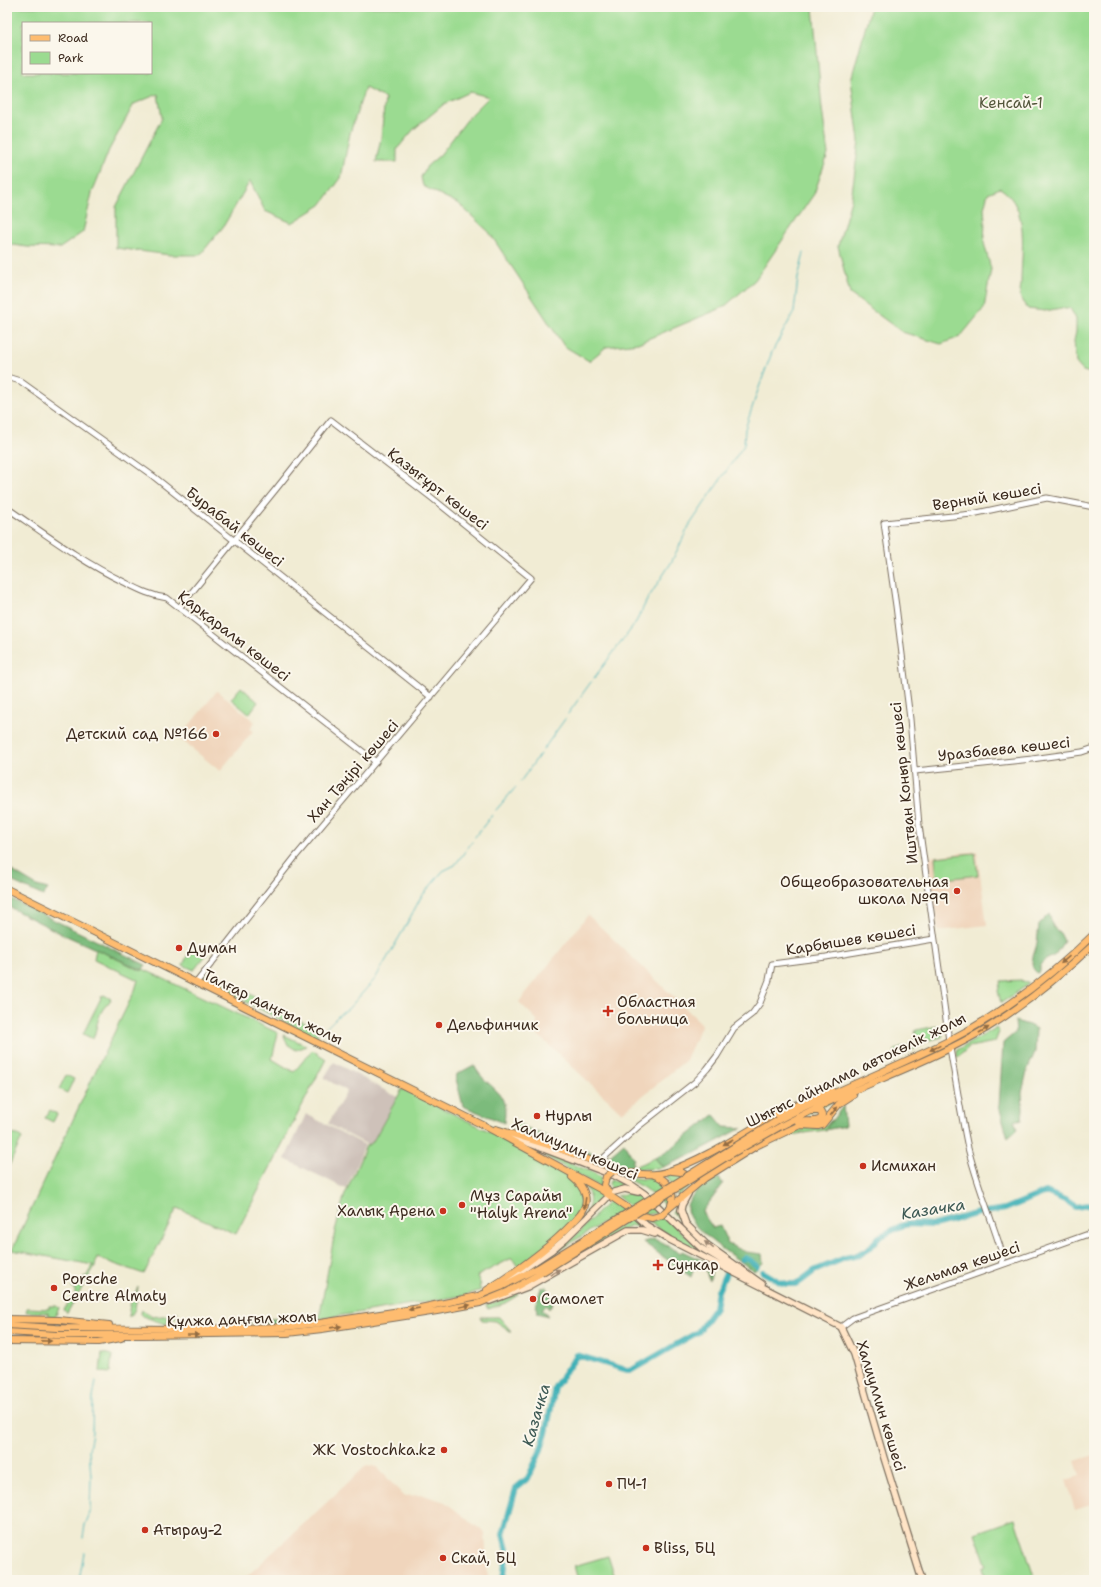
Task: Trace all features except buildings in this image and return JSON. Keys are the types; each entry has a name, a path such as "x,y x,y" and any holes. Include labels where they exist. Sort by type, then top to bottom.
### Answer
{"main road":[{"name":"Талғар даңғыл жолы","path":"7,889 485,1126"},
{"name":"Шығыс айналма автокөлік жолы","path":"540,1270 779,1123 852,1084 916,1057 949,1041 1014,1001 1041,981 1094,934"},
{"name":"Шығыс айналма автокөлік жолы","path":"779,1123 920,1064 986,1029 1020,1007 1068,969 1094,944"},
{"path":"626,1208 638,1215 649,1218 661,1212 670,1207 694,1186 738,1156 802,1125 822,1125 844,1100 877,1082"},
{"path":"668,1172 695,1160 801,1102 852,1084"},
{"path":"661,1212 643,1194 634,1190 625,1189 614,1196 607,1192 604,1186 606,1177 612,1172 624,1171 651,1174 678,1171 692,1179 698,1180 736,1155 785,1128 805,1120 818,1121 822,1117 822,1113 818,1110 806,1113"},
{"name":"Халлиулин көшесі","path":"485,1126 548,1145 624,1171"},
{"name":"Халлиулин көшесі","path":"485,1126 555,1164 606,1196 614,1196 646,1225 670,1240 717,1264"},
{"name":"Халлиулин көшесі","path":"485,1126 615,1176 639,1189 661,1212 701,1248 786,1299"},
{"path":"487,1290 518,1269 549,1245 572,1224 583,1211 586,1201 585,1193 582,1187 573,1177 555,1164"},
{"path":"651,1174 663,1179 670,1187 673,1198 670,1207"},
{"path":"694,1186 687,1194 682,1205 682,1214 686,1224 706,1244 763,1285"},
{"path":"466,1299 510,1278 552,1250 565,1239 606,1196"},
{"path":"480,1303 502,1298 528,1287 628,1230 635,1229 647,1231 670,1240"},
{"name":"Халиуллин көшесі","path":"717,1264 841,1327 854,1354 884,1458 922,1580"},
{"name":"Құлжа даңғыл жолы","path":"7,1325 56,1328 140,1329 284,1327 420,1308 466,1299 490,1292 540,1270"},
{"name":"Құлжа даңғыл жолы","path":"7,1332 56,1335 287,1333 378,1321 480,1303 507,1292 540,1270"},
{"path":"7,1319 59,1320 140,1329"},
{"path":"7,1340 100,1342 142,1335"}],"street":[{"name":"Бурабай көшесі","path":"7,377 20,381 153,476 332,620 431,697"},
{"name":"Қазығұрт көшесі","path":"234,540 330,420 432,498 531,578"},
{"name":"Верный көшесі","path":"884,522 972,514 1047,498 1094,507"},
{"name":"Қарқаралы көшесі","path":"7,508 97,568 150,595 167,598 376,762"},
{"name":"Иштван Коныр көшесі","path":"884,522 896,606 915,771 919,825 949,1041"},
{"path":"179,608 234,540"},
{"name":"Хан Тәңірі көшесі","path":"196,983 296,856 531,578"},
{"name":"Уразбаева көшесі","path":"915,771 1032,759 1082,752 1094,748"},
{"name":"Карбышев көшесі","path":"598,1163 639,1126 695,1082 706,1070 717,1056 734,1028 752,1014 760,1002 769,980 772,964 826,957 934,939"},
{"path":"950,1048 969,1148 1004,1256 1001,1265"},
{"name":"Жельмая көшесі","path":"841,1327 853,1318 1094,1232"}],"shaded area":[{"name":"Детский сад №166","path":"217,691 255,722 250,728 253,731 220,771 179,738"},
{"name":"Общеобразовательная школа №99","path":"977,851 987,925 938,931 928,857"},
{"name":"Областная больница","path":"588,915 702,1024 686,1060 622,1113 536,1033 537,1020 519,1002"},
{"path":"334,1062 397,1097 372,1143 368,1145 328,1124 347,1091 324,1078"},
{"path":"306,1114 365,1145 346,1189 285,1159"},
{"path":"1094,1455 1094,1504 1075,1510 1066,1480 1080,1476 1075,1461"},
{"path":"367,1465 377,1467 404,1496 423,1495 445,1502 485,1533 488,1580 243,1580"}],"green space":[{"path":"7,7 813,7 822,109 828,154 814,194 755,280 724,307 638,343 606,347 589,361 564,346 489,232 459,204 423,186 421,177 427,166 440,155 470,116 489,97 470,92 444,104 414,129 397,149 397,162 376,162 381,138 385,98 365,88 350,133 341,178 321,205 292,223 265,211 250,181 223,227 200,255 170,255 116,248 116,207 162,118 158,94 134,104 109,150 92,193 83,232 60,248 27,247 7,244"},
{"name":"Кенсай-1","path":"871,7 1090,7 1094,11 1094,374 1083,371 1076,363 1074,341 1076,319 1070,308 1045,311 1028,309 1020,297 1023,245 1020,219 1016,207 1010,197 1000,188 988,193 984,208 984,243 991,269 984,308 960,337 941,344 902,332 850,294 838,246 851,200 859,141 851,80"},
{"path":"241,687 258,702 249,714 231,699"},
{"path":"975,853 978,875 937,880 935,857"},
{"path":"7,868 37,886 48,889 43,896 7,879"},
{"path":"7,897 146,965 142,970 60,933 7,906"},
{"path":"1049,914 1054,928 1060,933 1064,941 1055,955 1040,965 1040,972 1037,973 1032,966 1032,959 1037,943 1039,924"},
{"path":"1094,938 1094,941 1067,967 1017,1006 977,1031 918,1061 757,1137 756,1136 814,1105 976,1029 1016,1004 1066,965"},
{"path":"192,946 207,954 194,970 183,965"},
{"path":"96,949 142,971 143,969 278,1033 272,1059 294,1072 312,1050 326,1059 236,1234 177,1208 144,1274 97,1258 95,1266 67,1313 64,1310 71,1298 75,1298 75,1289 72,1288 72,1286 82,1287 84,1276 86,1277 93,1265 12,1250 135,990 138,980 94,959"},
{"path":"209,972 245,991 241,999 203,978"},
{"path":"1021,980 1029,984 1001,1003 998,991 1001,981"},
{"path":"248,993 318,1030 317,1038 244,1001"},
{"path":"104,995 111,999 101,1012 93,1039 83,1034 102,996"},
{"path":"1015,1021 1029,1025 1036,1029 1035,1052 1027,1071 1022,1093 1022,1119 1014,1121 1018,1129 1008,1138 999,1106 1003,1043 1016,1032"},
{"path":"944,1025 942,1037 930,1040 923,1039 913,1042 916,1030"},
{"path":"996,1028 999,1032 995,1042 969,1047 957,1058 957,1050"},
{"path":"284,1035 307,1046 296,1050 287,1044"},
{"path":"921,1041 922,1045 895,1058 895,1050"},
{"path":"474,1065 485,1080 501,1096 504,1102 505,1111 504,1123 463,1106 456,1079 457,1074"},
{"path":"66,1075 74,1079 67,1093 59,1089"},
{"name":"Мұз Сарайы \"Halyk Arena\"","path":"402,1089 499,1136 567,1175 574,1181 581,1191 583,1200 582,1204 578,1212 564,1229 518,1267 512,1258 477,1276 481,1285 479,1286 481,1290 467,1295 319,1319 335,1231 344,1197 366,1146 372,1143"},
{"path":"843,1106 845,1126 825,1130"},
{"path":"50,1110 57,1114 53,1122 45,1118"},
{"path":"714,1115 724,1127 742,1128 689,1156 663,1167 655,1158 673,1147"},
{"path":"832,1119 825,1130 784,1136 798,1130 823,1127"},
{"path":"513,1122 527,1128 525,1133 513,1129"},
{"path":"527,1128 571,1146 601,1156 598,1159 525,1133"},
{"path":"7,1134 18,1135 22,1138 7,1170"},
{"path":"624,1143 634,1160 632,1161 633,1164 627,1168 603,1161"},
{"path":"530,1148 595,1173 601,1177 600,1187"},
{"path":"655,1158 663,1167 650,1169 631,1168"},
{"path":"676,1174 697,1182 677,1196 677,1191 666,1176"},
{"path":"622,1176 641,1179 657,1178 670,1189 670,1203 666,1206 644,1188"},
{"path":"719,1178 723,1184 702,1212 713,1228 720,1226 728,1244 746,1252 762,1254 763,1263 754,1271 725,1251 703,1233 694,1224 689,1215 687,1205 689,1200 705,1184"},
{"path":"611,1179 620,1183 620,1186 611,1190 609,1184"},
{"path":"582,1182 604,1195 583,1218 588,1209 590,1200 588,1191"},
{"path":"628,1193 644,1200 659,1212 647,1214 636,1210 617,1196"},
{"path":"610,1200 623,1210 544,1260 544,1258 572,1239"},
{"path":"679,1204 681,1217 687,1228 672,1212"},
{"path":"633,1217 646,1227 632,1226 620,1231 582,1255 542,1275"},
{"path":"664,1217 710,1257 669,1235 646,1220 653,1221"},
{"path":"654,1239 681,1253 682,1251 710,1264 712,1268 710,1281 706,1270 694,1266 691,1277 643,1242"},
{"path":"546,1286 553,1302 549,1309 546,1305 542,1309 548,1316 537,1313 536,1303 541,1288"},
{"path":"138,1287 135,1309 131,1316 128,1316 130,1305"},
{"path":"518,1293 518,1295 505,1303 488,1309 486,1305 494,1303"},
{"path":"49,1306 56,1306 59,1308 55,1317 49,1316 48,1313 26,1312 27,1308 49,1309"},
{"path":"142,1310 151,1315 151,1317 175,1315 176,1312 178,1312 175,1319 168,1317 167,1324 165,1324 142,1316"},
{"path":"480,1317 499,1317 511,1331 496,1321 482,1320"},
{"path":"266,1319 281,1319 281,1323 263,1324"},
{"path":"222,1321 251,1322 251,1324 222,1325"},
{"path":"102,1353 112,1355 110,1373 100,1372"},
{"path":"1015,1519 1035,1580 986,1580 983,1568 987,1566 975,1533"},
{"path":"608,1556 616,1580 578,1580 574,1566"}],"waterway":[{"path":"594,678 635,624 647,600 671,563 689,526 744,445 745,429 772,352 794,312 798,278 804,253"},
{"path":"568,714 591,682"},
{"path":"543,750 565,719"},
{"path":"520,782 540,754"},
{"path":"496,810 516,787"},
{"path":"475,837 492,815"},
{"path":"323,1034 326,1028 349,1008 375,979 421,897 443,871 455,865 472,842"},
{"name":"Казачка","path":"763,1272 780,1282 795,1284 814,1271 845,1258 859,1255 869,1249 879,1237 901,1226 908,1224 934,1225 979,1213 1005,1209 1046,1192 1067,1201 1076,1207 1094,1204"},
{"name":"Казачка","path":"742,1259 745,1258 750,1260 757,1266"},
{"name":"Казачка","path":"503,1580 507,1550 503,1534 516,1488 528,1478 540,1452 546,1433 555,1387 577,1355 630,1371 698,1332 715,1308 718,1291 726,1273"},
{"path":"83,1538 85,1525 90,1513 91,1476 89,1450 92,1432 93,1398 96,1381"},
{"path":"79,1580 84,1553"}],"place":[{"name":"Детский сад №166","path":"216,734"},
{"name":"Общеобразовательная школа №99","path":"957,891"},
{"name":"Думан","path":"179,948"},
{"name":"Областная больница","path":"608,1011"},
{"name":"Дельфинчик","path":"439,1025"},
{"name":"Нурлы","path":"537,1116"},
{"name":"Исмихан","path":"863,1166"},
{"name":"Мұз Сарайы \"Halyk Arena\"","path":"462,1205"},
{"name":"Халық Арена","path":"443,1211"},
{"name":"Сункар","path":"658,1265"},
{"name":"Porsche Centre Almaty","path":"54,1288"},
{"name":"Самолет","path":"533,1299"},
{"name":"ЖК Vostochka.kz","path":"444,1450"},
{"name":"ПЧ-1","path":"609,1484"},
{"name":"Атырау-2","path":"145,1530"},
{"name":"Bliss, БЦ","path":"646,1548"},
{"name":"Скай, БЦ","path":"443,1558"}]}
